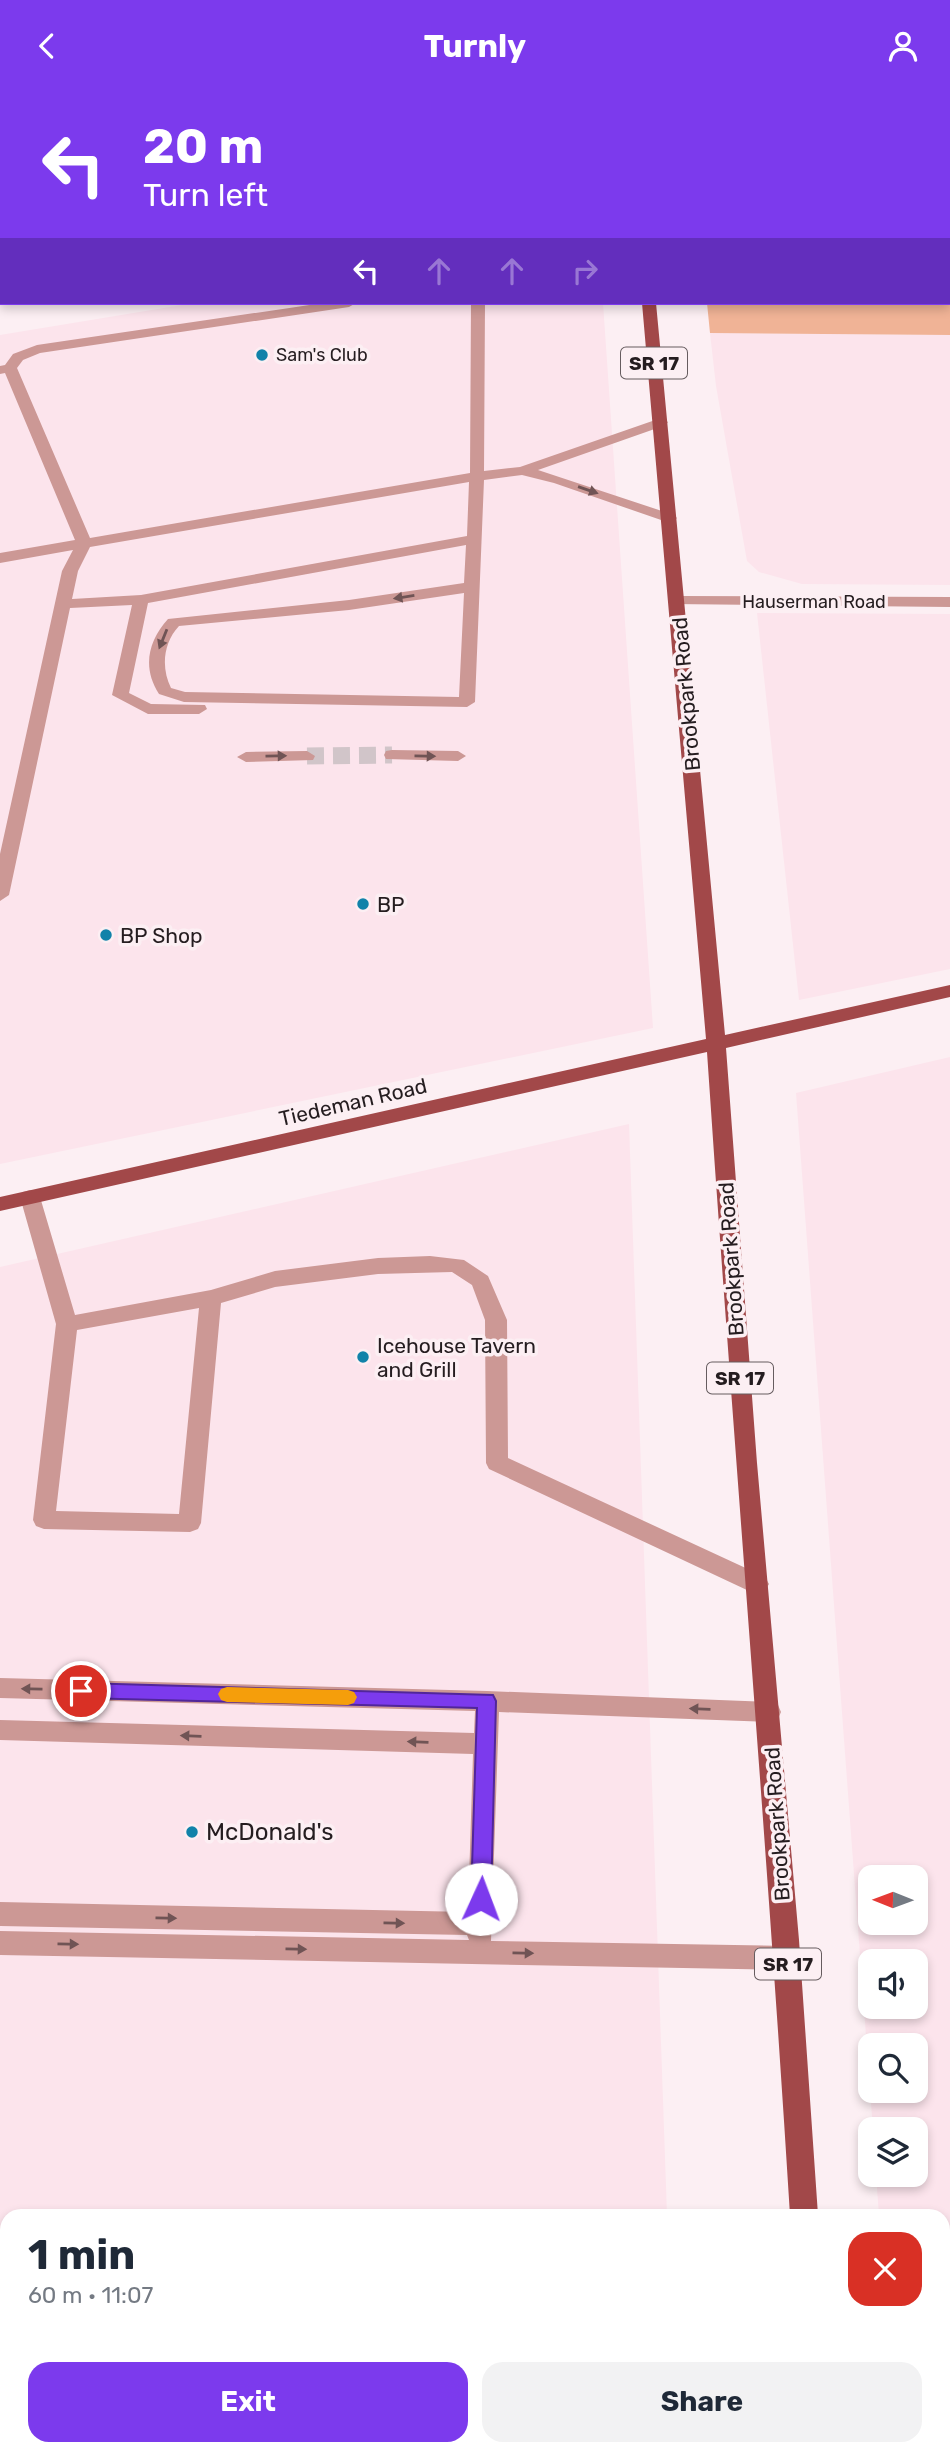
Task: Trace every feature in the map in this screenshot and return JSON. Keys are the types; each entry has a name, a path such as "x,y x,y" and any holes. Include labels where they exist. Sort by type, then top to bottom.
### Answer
{"main road":[{"name":"Brookpark Road","path":"649,305 716,1044 788,1958 804,2209"},
{"path":"716,1044 950,991"},
{"name":"Tiedeman Road","path":"0,1204 716,1044"}],"street":[{"path":"0,895 70,571 83,543 5,369 18,357 37,349 335,305"},
{"path":"466,708 477,476 478,305"},
{"path":"0,558 477,476 522,471 661,422"},
{"path":"522,471 559,480 669,518"},
{"path":"63,604 141,600 474,538"},
{"path":"466,708 184,697 165,691 157,680 156,663 161,639 165,630 174,622 349,605 471,587"},
{"path":"141,600 120,695 148,709 466,708"},
{"name":"Hauserman Road","path":"678,601 950,602"},
{"path":"392,755 458,756"},
{"path":"246,757 307,756"},
{"path":"30,1197 66,1324 44,1520 190,1523 211,1298"},
{"path":"66,1324 211,1298 275,1279 378,1266 430,1263 457,1265 481,1281 496,1320 497,1463 757,1584"},
{"path":"0,1689 487,1701 769,1712"},
{"path":"480,1952 487,1701"},
{"path":"0,1730 486,1744"},
{"path":"0,1914 480,1924"},
{"path":"0,1943 788,1958"}],"shaded area":[{"path":"182,305 603,305 653,1028 0,1164 0,335"},
{"path":"707,305 950,305 950,335 710,333"},
{"path":"710,333 950,335 950,585 802,584 759,572 747,561 716,386"},
{"path":"757,613 950,614 950,969 799,1000"},
{"path":"950,1057 950,2209 879,2209 877,2187 928,2187 928,2117 872,2117 871,2103 928,2103 928,2033 866,2033 865,2019 928,2019 928,1949 860,1949 858,1935 928,1935 928,1865 858,1865 858,1928 796,1093"},
{"path":"629,1124 667,2209 0,2209 0,1267"}],"tunnel":[{"path":"307,756 392,755"}],"slow traffic":[{"path":"227,1694 348,1697"}],"place":[{"name":"Sam's Club","path":"262,355"},
{"name":"BP","path":"363,904"},
{"name":"BP Shop","path":"106,935"},
{"name":"Icehouse Tavern and Grill","path":"363,1357"},
{"name":"McDonald's","path":"192,1832"}],"route":[{"path":"81,1691 487,1701 481,1899"}]}
